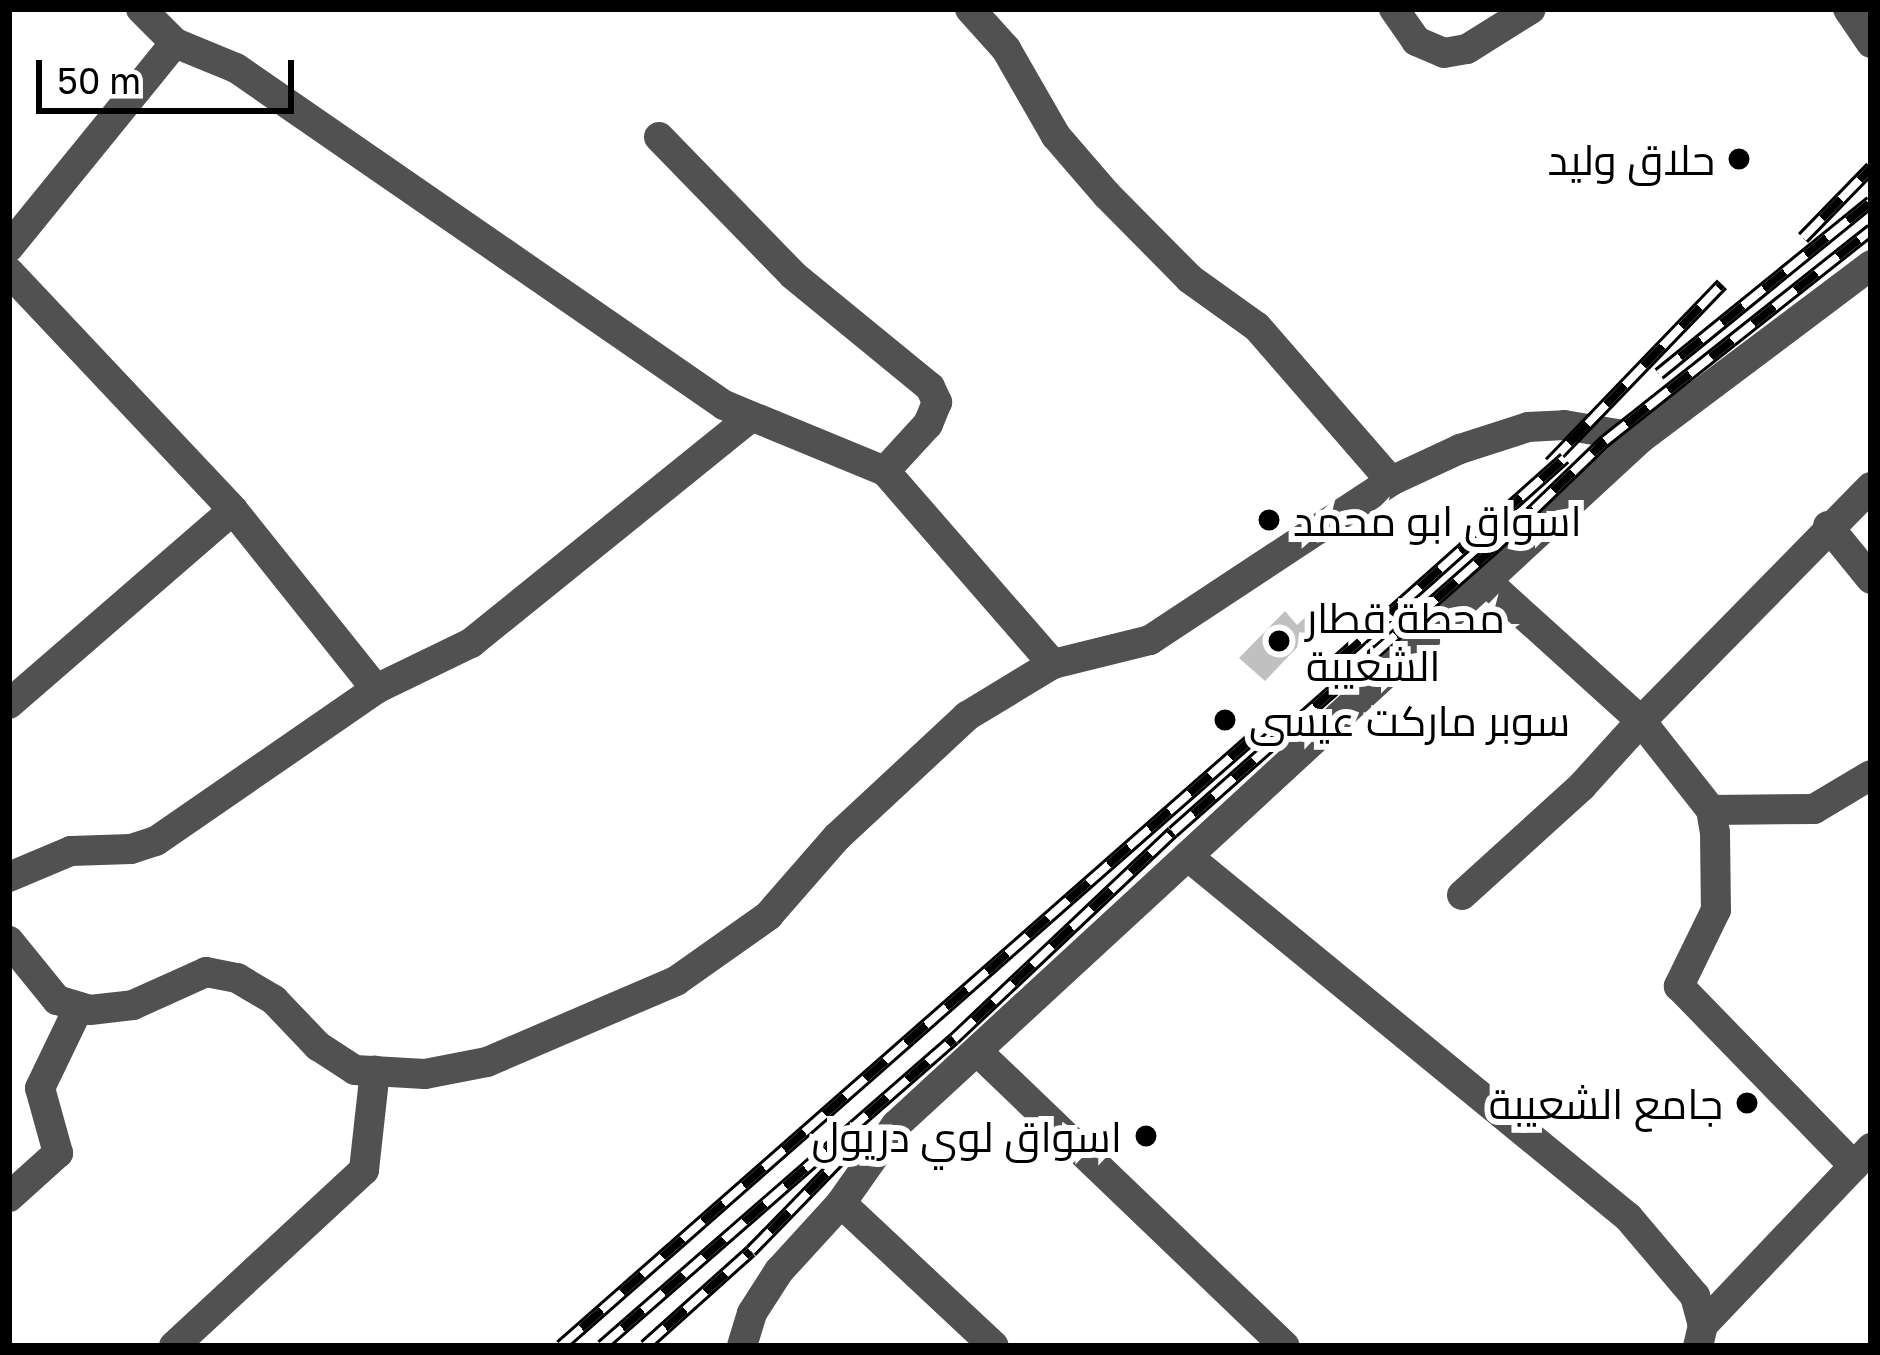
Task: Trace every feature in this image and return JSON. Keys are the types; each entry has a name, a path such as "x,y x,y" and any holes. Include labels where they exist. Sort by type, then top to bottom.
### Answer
{"street":[{"path":"141,9 175,44 236,68 750,418 885,471 1053,664"},
{"path":"970,9 1006,50 1057,136 1107,195 1190,279 1257,327 1391,481"},
{"path":"1394,9 1416,41 1444,53 1467,49 1531,9"},
{"path":"1848,9 1871,44"},
{"path":"9,247 175,44"},
{"path":"659,137 794,275 930,387 937,402 928,424 885,471"},
{"path":"742,1346 752,1313 779,1271 841,1203 896,1125 1191,859 1484,579 1642,438 1871,265"},
{"path":"9,272 233,510 376,689"},
{"path":"9,877 71,851 130,849 156,841 376,689 471,644 750,418"},
{"path":"9,941 57,1000 79,1007 133,1006 206,972 237,978 274,1000 318,1046 356,1070 425,1074 487,1062 676,981 768,916 837,837 967,716 1053,664 1150,640 1391,481 1460,449 1528,427 1564,425 1642,438"},
{"path":"1462,895 1582,787 1828,526 1871,488"},
{"path":"9,704 233,510"},
{"path":"1828,526 1871,580"},
{"path":"1484,579 1641,721 1711,810 1716,910 1679,986 1862,1157 1701,1335"},
{"path":"1711,810 1814,808 1871,775"},
{"path":"1191,859 1628,1217 1695,1296 1701,1335"},
{"path":"9,1197 58,1154 40,1088 79,1007"},
{"path":"976,1051 1285,1346"},
{"path":"173,1346 364,1170 375,1071"},
{"path":"841,1203 994,1346"}],"building":[{"name":"محطة قطار الشعيبة","path":"1313,610 1322,621 1265,681 1239,658 1285,611 1297,625"}],"railway":[{"path":"1803,238 1871,168"},
{"path":"1659,374 1871,202"},
{"path":"602,1346 954,1039 1173,832 1495,547 1605,441 1871,230"},
{"path":"1550,463 1722,284"},
{"path":"1319,677 1565,458"},
{"path":"561,1346 1264,728"},
{"path":"645,1346 751,1251 853,1146"}],"place":[{"name":"حلاق وليد","path":"1739,159"},
{"name":"اسواق ابو محمد","path":"1269,520"},
{"name":"محطة قطار الشعيبة","path":"1279,641"},
{"name":"سوبر ماركت عيسى","path":"1225,720"},
{"name":"جامع الشعيبة","path":"1747,1103"},
{"name":"اسواق لوي دريول","path":"1146,1136"}]}
